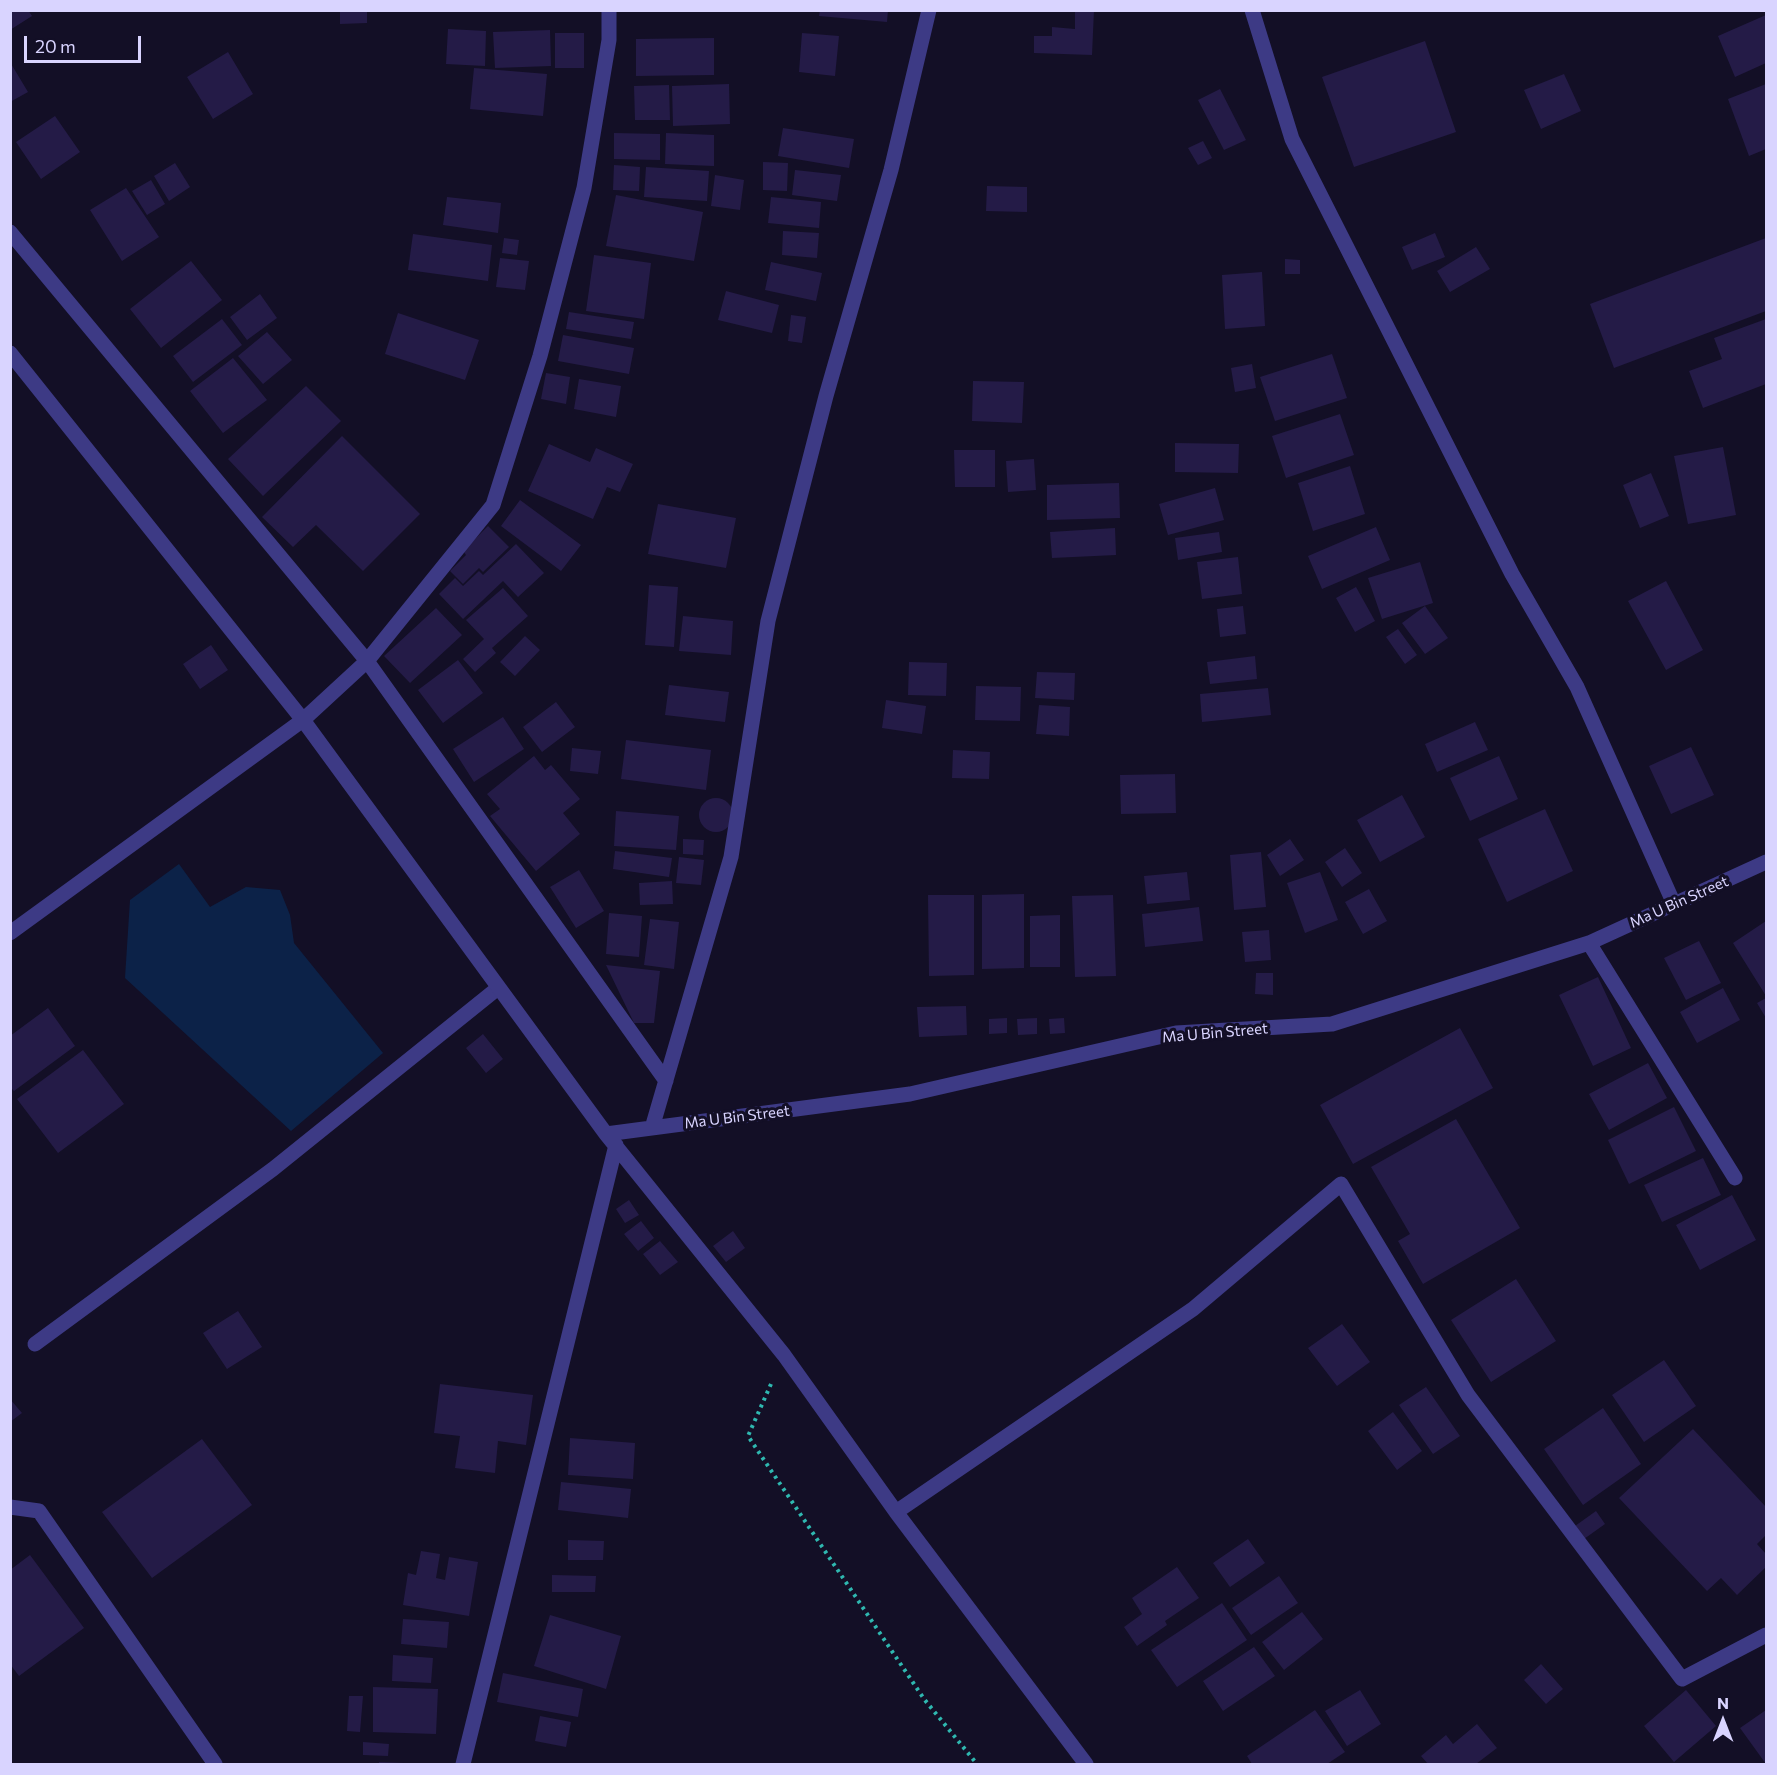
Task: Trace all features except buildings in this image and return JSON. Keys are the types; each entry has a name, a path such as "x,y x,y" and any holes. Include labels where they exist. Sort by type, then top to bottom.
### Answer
{"street":[{"path":"10,933 303,720 367,661 493,506 540,356 584,188 609,40 609,10"},
{"path":"652,1128 731,857 768,621 826,396 891,170 929,10"},
{"path":"1252,10 1292,139 1512,574 1577,687 1674,904"},
{"path":"10,232 367,661 666,1081"},
{"path":"10,353 303,720 611,1140 784,1355 896,1512 1086,1764"},
{"name":"Ma U Bin Street","path":"611,1140 652,1128 910,1094 1176,1033 1332,1024 1589,943 1767,862"},
{"path":"1589,943 1735,1178"},
{"path":"36,1344 273,1169 498,988"},
{"path":"464,1764 611,1140"},
{"path":"896,1512 1194,1310 1341,1184 1468,1395 1682,1679 1767,1635"},
{"path":"10,1507 39,1511 214,1764"}],"path":[{"path":"784,1355 748,1436 924,1699 977,1764"}],"water":[{"path":"179,864 210,907 246,887 280,890 290,915 294,943 383,1053 291,1131 125,978 130,900"}]}
